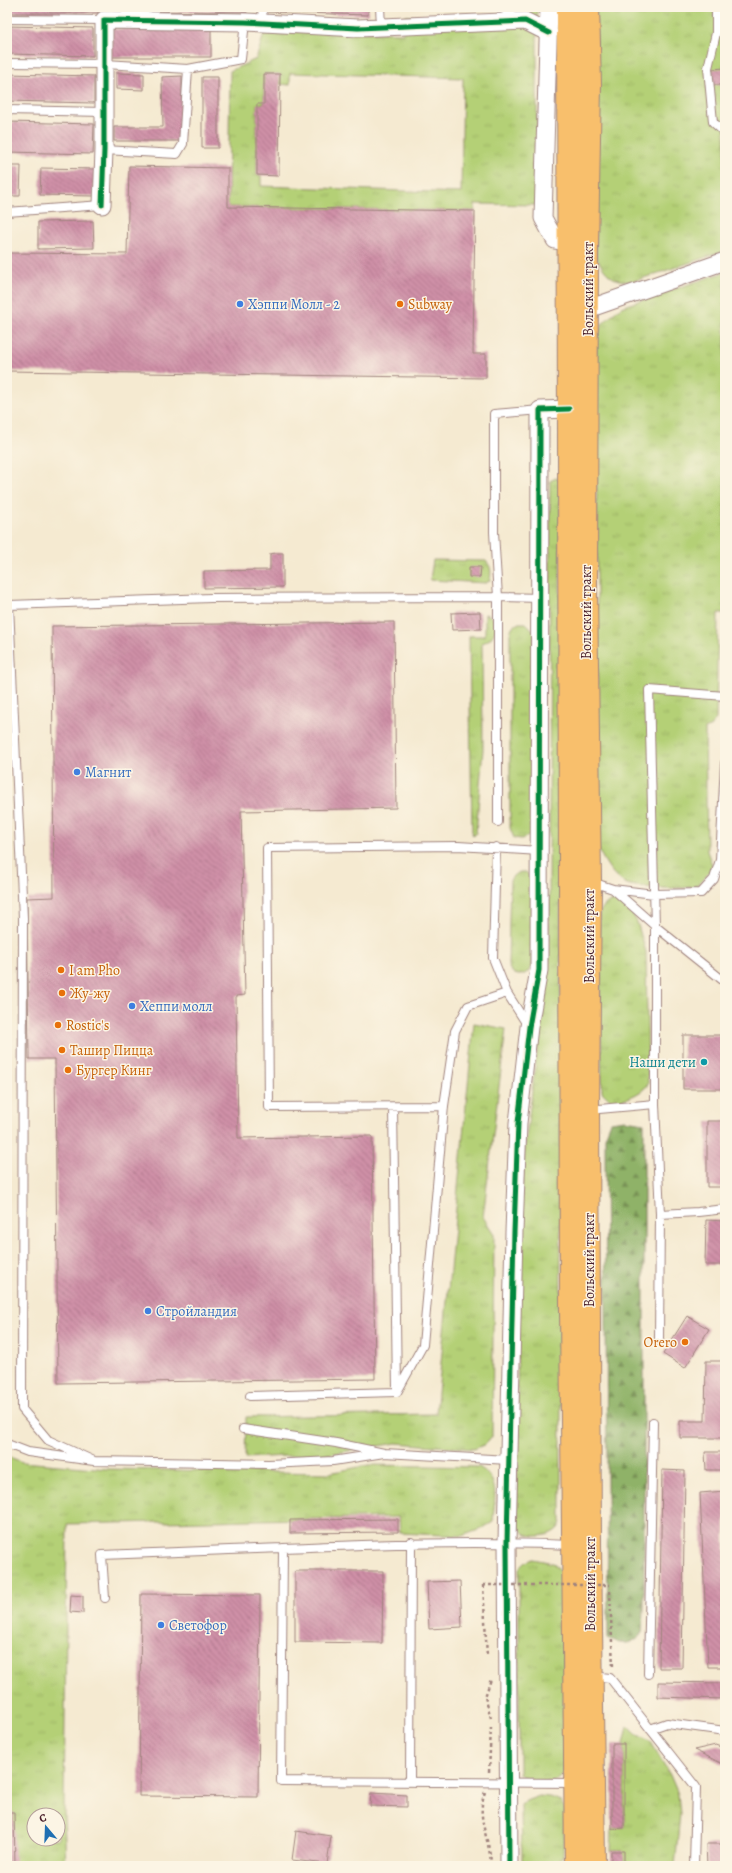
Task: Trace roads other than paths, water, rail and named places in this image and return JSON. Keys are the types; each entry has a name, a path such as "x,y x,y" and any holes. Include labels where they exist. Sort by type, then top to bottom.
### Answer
{"main road":[{"name":"Вольский тракт","path":"568,7 572,1545 576,1866"},
{"name":"Вольский тракт","path":"588,7 590,85 587,245 586,590 590,881 588,1110 600,1677 594,1866"}],"street":[{"path":"549,7 542,218 555,240 569,242"},
{"path":"102,205 104,150 104,13 263,24 358,28 525,22 549,33"},
{"path":"588,309 725,261"},
{"path":"509,1866 507,1542 514,1232 518,1130 529,1027 539,970 540,410 569,410"}],"lane":[{"path":"262,7 263,24"},
{"path":"380,7 381,26"},
{"path":"498,7 525,22"},
{"path":"716,7 716,33 708,68 713,122 725,133"},
{"path":"7,19 104,13"},
{"path":"7,63 104,64 188,69 241,59 245,22"},
{"path":"104,150 177,154 183,144 188,69"},
{"path":"7,110 104,112"},
{"path":"7,212 102,205"},
{"path":"498,822 498,597 494,532 494,414 540,410"},
{"path":"94,1461 48,1440 22,1409 23,918 9,605 211,598 540,598"},
{"path":"659,1341 660,1214 655,1104 655,926 649,690 725,696"},
{"path":"590,881 613,889 654,894 700,893 714,880 720,860 725,763"},
{"path":"444,1106 269,1107 267,848 496,847 540,851"},
{"path":"496,847 493,958 507,993 529,1027"},
{"path":"613,889 655,926 725,982"},
{"path":"397,1392 423,1346 444,1106 455,1031 468,1006 507,993"},
{"path":"588,1110 655,1104"},
{"path":"393,1107 397,1392"},
{"path":"660,1214 725,1209"},
{"path":"250,1396 397,1392"},
{"path":"648,1674 653,1422"},
{"path":"243,1429 336,1443 384,1453 509,1460"},
{"path":"7,1444 28,1452 94,1461 269,1464 333,1461 384,1453"},
{"path":"105,1598 102,1555 410,1542 507,1542 572,1545"},
{"path":"410,1542 410,1782"},
{"path":"283,1548 281,1781 575,1783"},
{"path":"600,1677 650,1729 696,1788 694,1866"},
{"path":"650,1729 667,1723 725,1731"}],"place":[{"name":"Хэппи Молл - 2","path":"240,304"},
{"name":"Subway","path":"400,304"},
{"name":"Магнит","path":"77,772"},
{"name":"I am Pho","path":"61,970"},
{"name":"Жу-жу","path":"62,993"},
{"name":"Хеппи молл","path":"132,1006"},
{"name":"Rostic's","path":"58,1025"},
{"name":"Ташир Пицца","path":"62,1050"},
{"name":"Наши дети","path":"704,1062"},
{"name":"Бургер Кинг","path":"68,1070"},
{"name":"Стройландия","path":"148,1311"},
{"name":"Orero","path":"685,1342"},
{"name":"Светофор","path":"161,1625"}]}
